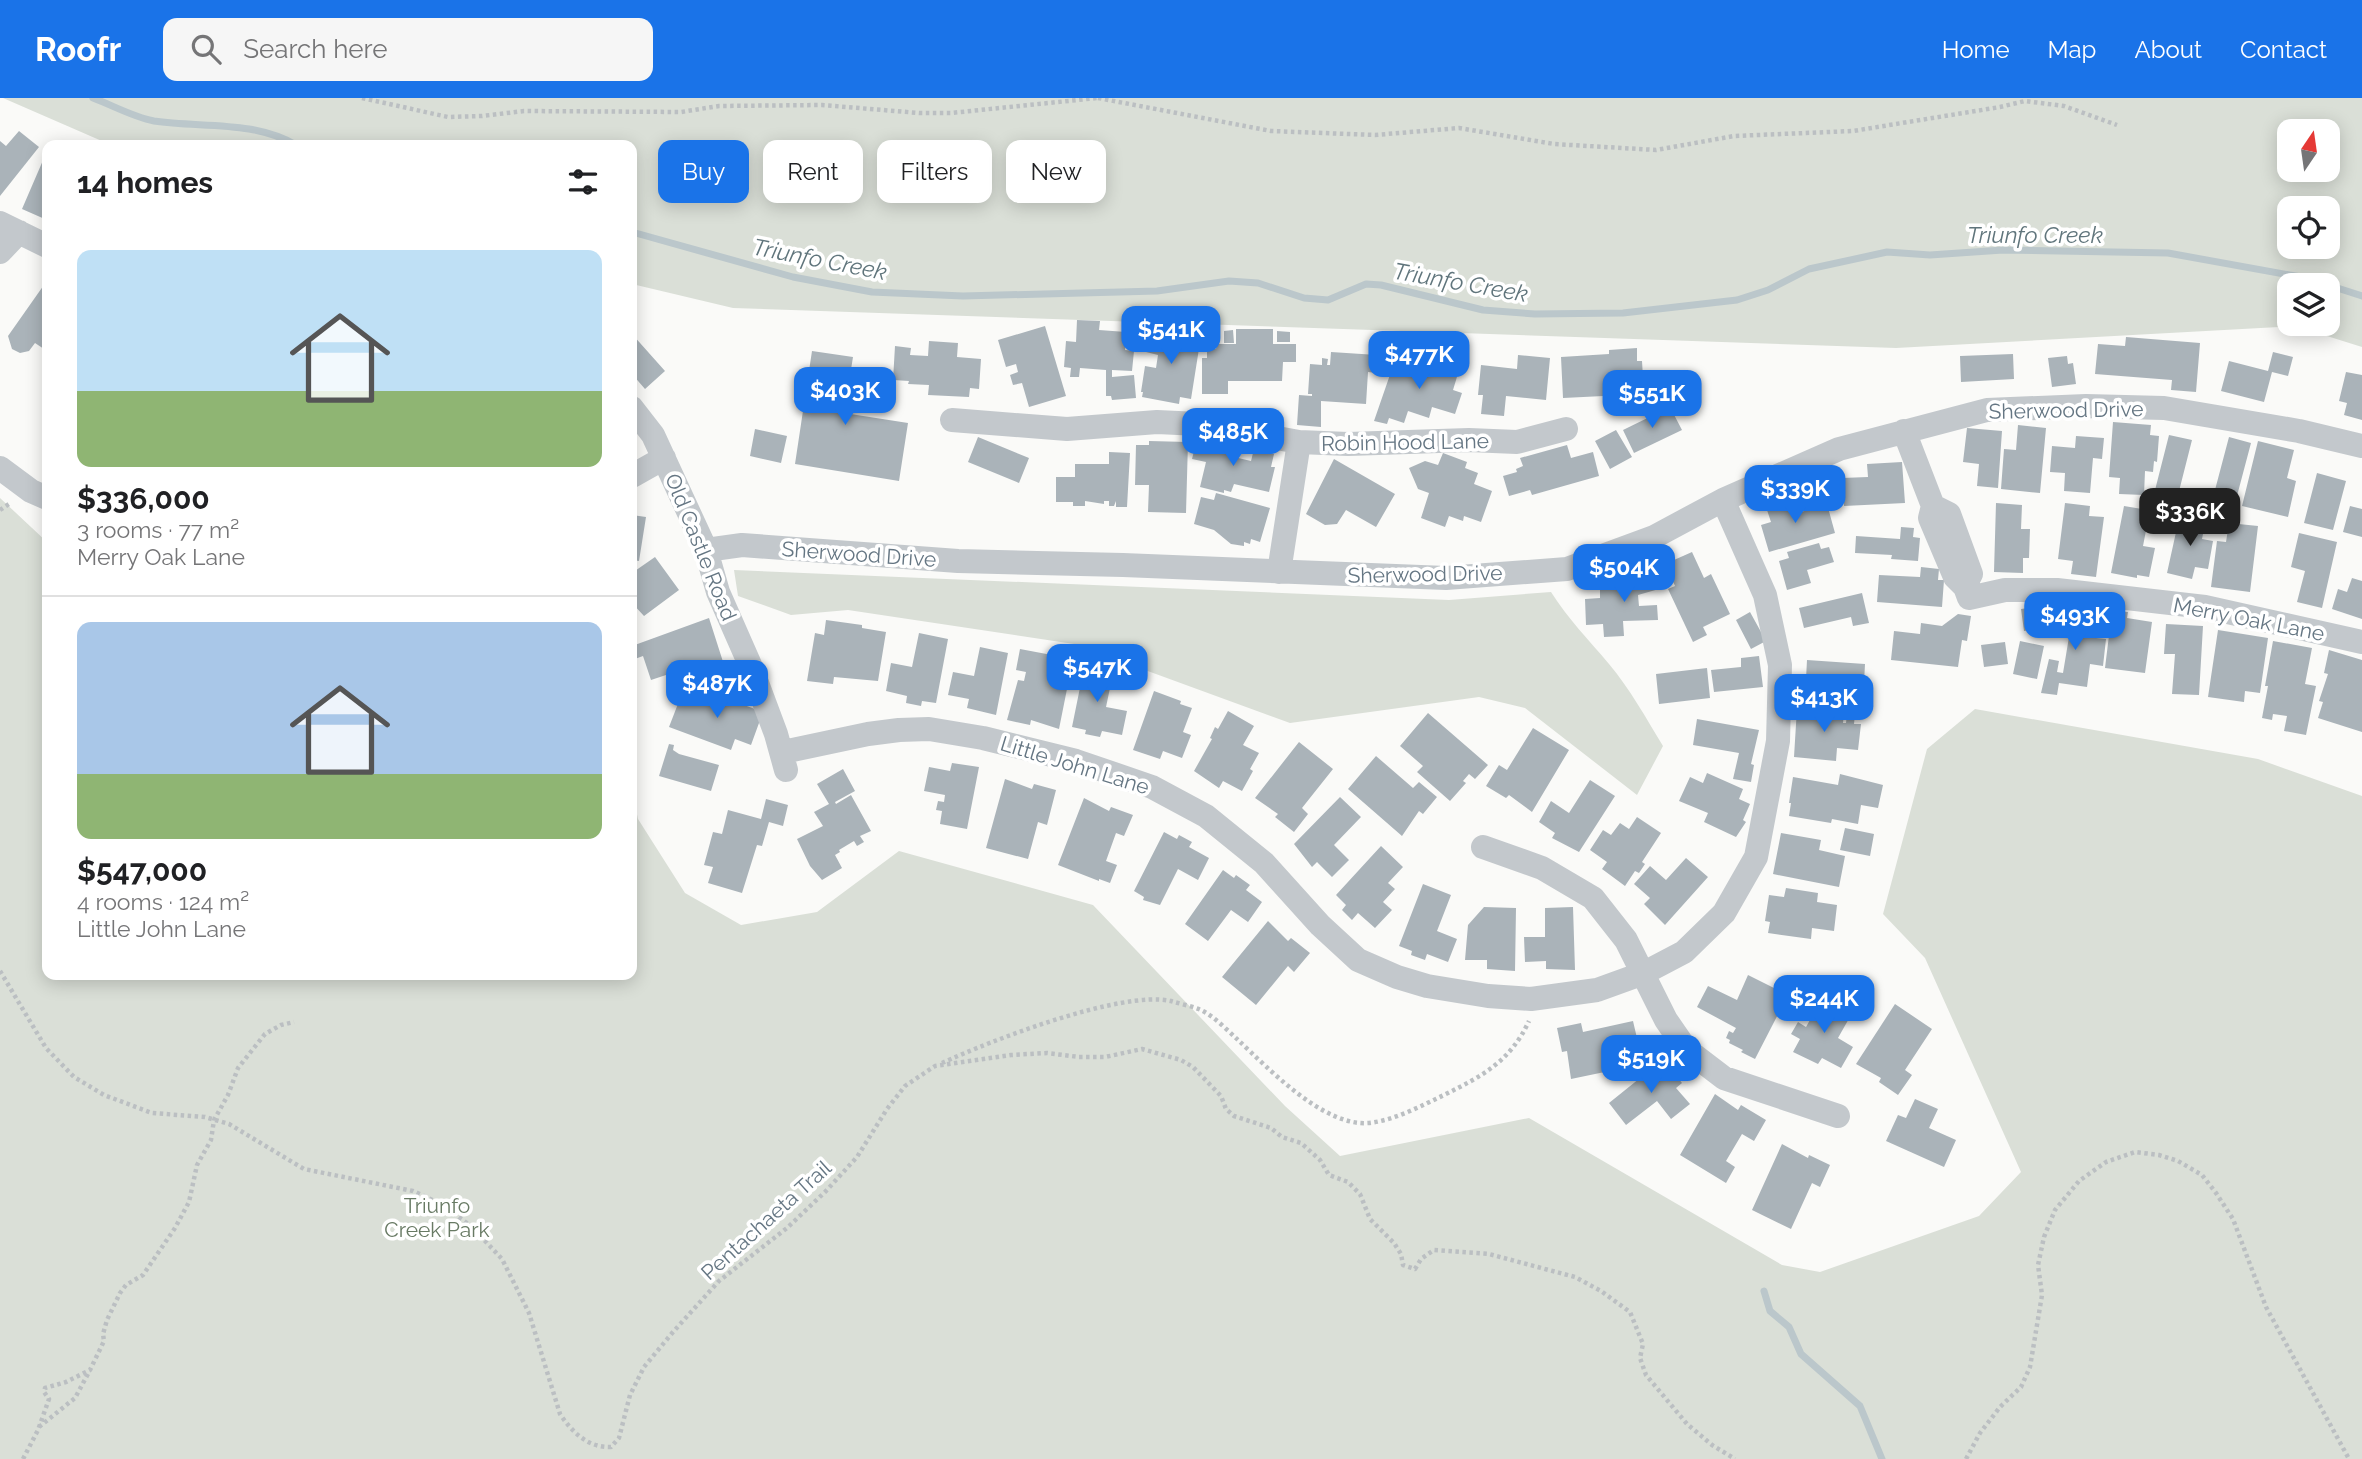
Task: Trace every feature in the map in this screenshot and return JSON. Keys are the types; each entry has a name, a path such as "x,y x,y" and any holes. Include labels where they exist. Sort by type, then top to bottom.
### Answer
{"street":[{"path":"0,251 10,227 42,243"},
{"name":"Sherwood Drive","path":"706,550 743,545 958,561 1446,578 1567,569 1654,537 1723,500 1839,449 1987,410 2086,406 2164,408 2299,431 2362,446"},
{"name":"Old Castle Road","path":"637,414 653,435 706,550 718,593 751,667 784,761"},
{"name":"Robin Hood Lane","path":"952,420 1068,429 1157,422 1199,424 1299,442 1348,444 1469,440 1517,442 1566,429"},
{"name":"Merry Oak Lane","path":"1904,431 1933,506 1930,517 1955,578 1967,592 2057,590 2205,607 2362,642"},
{"path":"1279,572 1299,442"},
{"path":"637,472 664,458"},
{"path":"0,468 42,496"},
{"name":"Little John Lane","path":"784,761 868,734 929,730 984,738 1076,761 1152,787 1206,816 1264,863 1320,925 1358,960 1427,986 1488,996 1531,999 1597,990 1644,973 1684,952 1724,913 1756,857 1777,741 1780,665 1765,595 1723,500"},
{"path":"1483,847 1542,868 1593,898 1626,940 1667,1020 1686,1049 1724,1078 1838,1116"}],"path":[{"path":"362,98 448,117 482,116 524,110 681,112 719,106 822,104 919,113 951,113 1097,98 1271,131 1374,135 1459,128 1554,144 1656,150 1734,136 1853,131 2025,101 2063,106 2117,125"},
{"name":"Pentachaeta Trail","path":"0,971 46,1048 74,1077 104,1095 152,1113 229,1124 304,1169 413,1191 443,1205 472,1227 502,1259 529,1313 560,1414 569,1428 590,1444 601,1448 611,1447 619,1438 630,1395 644,1367 673,1332 719,1281 787,1228 826,1191 857,1157 905,1086 935,1066 999,1056 1035,1053 1105,1057 1142,1049 1181,1060 1194,1067 1221,1096 1226,1109 1234,1116 1271,1128 1282,1137 1301,1143 1320,1160 1329,1175 1348,1182 1360,1194 1370,1219 1394,1243 1401,1254 1403,1265 1415,1269 1421,1259 1434,1250 1489,1254 1575,1277 1601,1291 1630,1312 1643,1345 1640,1358 1646,1375 1687,1424 1712,1446 1735,1459"},
{"path":"935,1066 989,1041 1081,1013 1135,1000 1167,1000 1202,1010 1300,1095 1333,1117 1368,1123 1413,1110 1483,1076 1513,1050 1530,1019 1531,999"},
{"path":"39,1427 75,1398 104,1341 107,1320 120,1293 126,1285 144,1275 175,1228 189,1202 197,1165 211,1140 214,1120 228,1095 238,1068 265,1034 281,1025 294,1022"},
{"path":"1966,1459 1980,1433 2000,1407 2021,1387 2030,1367 2042,1295 2038,1265 2044,1237 2055,1210 2079,1181 2106,1162 2135,1152 2178,1161 2202,1175 2216,1194 2233,1219 2266,1307 2349,1459"},
{"path":"23,1459 49,1399 44,1392 46,1388 90,1370"}],"green space":[{"path":"3,98 2362,98 2362,347 2327,336 2340,336 2340,273 2277,273 2277,327 1896,348 733,308 637,285 637,140 100,140"},
{"name":"Triunfo Creek Park","path":"0,498 42,537 42,980 637,980 637,814 685,893 741,925 817,912 899,851 1093,905 1285,1106 1340,1156 1529,1118 1782,1265 1820,1272 1979,1216 2021,1172 1925,958 1883,914 1927,749 1975,709 2258,759 2362,796 2362,1459 0,1459"},
{"path":"734,570 1449,600 1551,592 1624,683 1663,746 1637,795 1525,708 1479,697 1290,723 1074,644 848,610 791,615 738,596"}],"building":[{"path":"19,131 39,147 0,196 0,141 6,146"},
{"path":"42,163 42,218 22,209"},
{"path":"42,288 42,348 35,343 29,351 20,353 12,349 8,336"},
{"path":"1077,320 1100,321 1099,330 1126,332 1125,350 1134,351 1132,371 1112,370 1112,377 1134,375 1136,398 1112,400 1111,396 1106,396 1106,370 1080,368 1079,377 1070,377 1071,368 1064,367 1066,341 1076,342"},
{"path":"1045,326 1066,396 1029,407 1022,383 1013,385 1010,375 1018,372 1016,364 1006,367 998,340"},
{"path":"1163,327 1191,331 1190,339 1194,340 1195,335 1201,336 1191,399 1180,397 1179,404 1142,397 1145,366 1156,368 1158,355 1146,352 1148,334 1161,336"},
{"path":"1236,329 1273,329 1273,344 1296,344 1296,362 1283,362 1282,381 1228,381 1228,394 1202,394 1202,358 1207,358 1207,349 1216,349 1217,344 1236,344"},
{"path":"1233,330 1234,343 1224,343 1224,331"},
{"path":"1277,331 1290,332 1290,342 1277,342"},
{"path":"2126,337 2200,343 2196,392 2171,390 2172,380 2095,374 2098,344 2125,346"},
{"path":"637,340 665,371 645,389 637,380"},
{"path":"929,341 958,343 957,357 981,359 979,389 970,388 969,397 928,395 929,385 893,380 895,346 911,348 910,355 928,356"},
{"path":"1637,348 1637,361 1642,361 1644,394 1563,398 1561,357 1609,354 1609,350"},
{"path":"812,351 853,357 844,413 908,423 899,481 795,464"},
{"path":"1331,352 1377,355 1376,373 1368,372 1366,404 1321,401 1321,427 1297,425 1299,395 1312,396 1308,394 1310,364 1322,365 1322,358 1328,359 1327,365 1330,365"},
{"path":"2273,352 2293,357 2288,376 2272,372 2264,402 2221,391 2229,361 2268,371"},
{"path":"2013,354 2014,379 1961,382 1960,356"},
{"path":"1518,355 1550,358 1546,400 1506,396 1504,416 1481,414 1483,395 1478,395 1481,365 1517,369"},
{"path":"2067,356 2068,364 2073,363 2076,384 2052,387 2048,358"},
{"path":"1416,359 1436,365 1438,361 1460,367 1453,390 1462,393 1455,414 1432,407 1429,418 1408,411 1404,423 1389,418 1387,424 1374,421 1393,366 1412,371"},
{"path":"2346,372 2362,375 2362,420 2344,415 2347,403 2339,401"},
{"path":"1670,407 1682,430 1634,453 1623,430"},
{"path":"2113,422 2151,425 2150,435 2159,436 2157,462 2154,461 2153,472 2145,471 2144,495 2119,494 2120,478 2109,477"},
{"path":"2018,425 2046,428 2040,493 2001,489 2004,449 2016,450"},
{"path":"1967,428 2002,431 1998,488 1977,486 1979,464 1963,462"},
{"path":"755,429 787,436 781,463 750,456"},
{"path":"1616,430 1632,457 1610,469 1595,441"},
{"path":"2169,435 2192,440 2176,503 2153,498"},
{"path":"2076,436 2104,438 2102,459 2093,458 2090,493 2064,491 2065,473 2050,472 2052,446 2075,448"},
{"path":"978,437 1029,458 1019,483 968,462"},
{"path":"2229,437 2251,443 2233,511 2211,505"},
{"path":"1197,439 1233,448 1233,445 1237,446 1234,457 1251,461 1254,449 1274,454 1271,467 1275,467 1269,492 1234,484 1231,492 1224,490 1224,493 1200,487 1206,462 1192,459"},
{"path":"1149,441 1188,442 1186,513 1148,512 1149,485 1135,485 1136,445 1149,445"},
{"path":"2258,441 2294,450 2287,478 2296,481 2288,517 2242,506"},
{"path":"1567,445 1571,458 1593,452 1599,476 1532,495 1530,490 1509,496 1503,476 1517,472 1516,469 1523,466 1520,458"},
{"path":"1109,452 1130,453 1127,507 1116,507 1116,501 1114,506 1109,506 1109,501 1104,501 1104,504 1085,501 1085,506 1073,506 1073,502 1056,502 1056,477 1075,477 1075,464 1109,464"},
{"path":"1443,453 1467,462 1465,468 1478,473 1474,484 1492,491 1481,522 1464,516 1463,521 1449,516 1445,527 1421,518 1429,493 1418,489 1409,468 1425,461 1438,465"},
{"path":"1334,459 1395,494 1376,527 1346,510 1337,524 1325,525 1306,514"},
{"path":"1902,462 1905,503 1844,506 1844,503 1836,503 1835,483 1842,483 1842,478 1868,477 1867,464"},
{"path":"2317,473 2346,481 2333,530 2304,523"},
{"path":"1216,493 1270,508 1260,542 1251,539 1250,544 1244,542 1244,546 1231,544 1214,530 1194,524 1201,497 1214,500"},
{"path":"1790,497 1795,514 1827,504 1835,533 1769,552 1761,525 1771,522 1765,504"},
{"path":"1996,503 2022,505 2021,529 2030,529 2029,558 2023,558 2023,573 1994,572"},
{"path":"2065,503 2090,506 2089,516 2104,517 2096,577 2071,574 2073,561 2058,559"},
{"path":"2124,506 2142,509 2142,513 2149,515 2143,546 2155,548 2149,577 2137,575 2137,578 2111,573"},
{"path":"2350,506 2362,509 2362,537 2343,532"},
{"path":"2180,514 2206,519 2202,539 2213,541 2208,569 2195,567 2192,579 2167,573"},
{"path":"637,516 646,517 637,561"},
{"path":"2229,523 2258,526 2250,592 2211,587 2217,541 2226,542"},
{"path":"1901,527 1914,528 1913,537 1920,538 1918,561 1891,559 1892,555 1855,553 1856,536 1900,539"},
{"path":"2299,533 2337,542 2322,608 2297,602 2305,571 2291,567"},
{"path":"1819,543 1821,549 1829,547 1834,562 1807,570 1811,583 1787,590 1779,561 1789,558 1787,552"},
{"path":"1692,552 1704,578 1711,574 1730,614 1703,627 1707,635 1693,642 1668,589 1675,586 1665,564"},
{"path":"655,557 679,590 644,616 637,608 637,570"},
{"path":"1660,567 1666,587 1638,595 1639,606 1657,605 1658,620 1623,621 1624,636 1604,637 1603,624 1586,625 1585,599 1600,598 1600,587 1639,584 1638,573"},
{"path":"1921,567 1939,569 1938,580 1944,580 1942,607 1877,602 1879,575 1920,577"},
{"path":"2352,578 2362,581 2362,619 2332,609 2338,589 2347,592"},
{"path":"1862,593 1869,623 1853,626 1851,617 1804,628 1799,608"},
{"path":"2042,606 2045,628 2024,631 2021,609"},
{"path":"2112,611 2128,612 2127,618 2152,622 2145,673 2105,668"},
{"path":"1750,612 1766,641 1751,649 1736,620"},
{"path":"2053,613 2099,619 2096,638 2106,639 2103,666 2090,664 2087,687 2059,683 2057,695 2041,693 2049,659 2059,661 2057,672 2063,673 2069,637 2050,634"},
{"path":"1958,614 1971,616 1967,641 1962,640 1958,667 1891,660 1894,631 1920,634 1921,623 1942,626"},
{"path":"709,618 725,668 707,673 708,679 677,689 672,673 651,680 643,656 637,658 637,644"},
{"path":"826,620 862,625 862,628 886,632 878,681 834,677 833,684 807,681 815,633 824,635"},
{"path":"2166,624 2203,626 2199,695 2172,694 2175,654 2164,654"},
{"path":"2218,630 2268,638 2260,693 2245,691 2244,702 2208,697"},
{"path":"919,633 948,639 936,703 922,701 921,706 906,703 907,696 886,691 891,663 912,667"},
{"path":"2020,641 2044,646 2037,679 2013,674"},
{"path":"2273,641 2312,648 2305,684 2316,686 2306,735 2284,731 2287,716 2273,714 2272,720 2262,718"},
{"path":"2005,642 2008,664 1984,667 1981,645"},
{"path":"980,647 1008,653 996,715 967,708 969,699 948,695 953,672 974,676"},
{"path":"1020,649 1073,659 1059,729 1031,720 1030,725 1007,720 1018,680 1024,681 1026,672 1016,670"},
{"path":"2329,650 2362,660 2362,732 2318,718 2323,702 2319,701 2328,674 2324,673"},
{"path":"1759,656 1763,687 1714,692 1711,670 1741,667 1741,658"},
{"path":"1807,660 1865,664 1863,702 1805,698"},
{"path":"1085,663 1114,669 1106,707 1127,711 1122,735 1102,731 1100,737 1085,734 1086,730 1072,727"},
{"path":"1707,668 1710,698 1659,704 1656,674"},
{"path":"1154,691 1192,708 1183,732 1191,735 1182,758 1163,751 1160,759 1133,750"},
{"path":"709,692 763,712 751,745 735,739 731,750 669,727 681,696 704,704"},
{"path":"1797,708 1844,713 1843,723 1846,723 1847,713 1855,714 1854,724 1861,724 1858,750 1837,748 1836,761 1794,757"},
{"path":"1228,711 1254,726 1243,745 1259,753 1242,791 1223,781 1219,788 1194,771 1212,739 1210,738 1215,727 1218,729"},
{"path":"1428,713 1488,765 1475,779 1469,774 1463,781 1466,783 1450,801 1417,772 1423,766 1400,746"},
{"path":"1697,719 1759,730 1751,764 1754,765 1751,782 1733,779 1739,753 1693,745"},
{"path":"1533,728 1569,750 1532,812 1509,795 1506,798 1486,786 1499,765 1507,770"},
{"path":"1299,742 1333,769 1302,808 1308,814 1294,832 1275,817 1278,814 1255,798"},
{"path":"669,744 674,745 673,750 679,754 719,765 711,791 659,776"},
{"path":"1376,756 1413,788 1419,782 1437,797 1423,814 1419,811 1402,836 1348,789"},
{"path":"952,763 979,767 967,829 940,824 942,811 936,810 938,801 944,802 945,795 924,791 929,767 950,771"},
{"path":"843,769 855,791 835,802 836,804 851,795 871,831 860,836 864,842 857,846 854,841 839,850 835,855 842,868 822,880 810,866 797,839 823,826 814,812 829,804 817,784"},
{"path":"1707,773 1743,789 1739,799 1750,804 1743,820 1746,822 1736,837 1704,822 1708,813 1679,801 1690,777 1703,783"},
{"path":"1840,774 1883,785 1878,808 1861,805 1858,824 1832,819 1831,823 1789,816 1793,777 1838,785"},
{"path":"1005,779 1032,789 1034,784 1056,790 1047,825 1038,822 1028,859 986,848"},
{"path":"1590,780 1615,796 1579,852 1552,838 1555,833 1539,822 1551,801 1569,813"},
{"path":"1340,797 1361,817 1334,845 1349,860 1332,877 1317,862 1312,867 1294,844"},
{"path":"1084,798 1109,811 1111,807 1133,815 1124,836 1116,833 1106,861 1117,865 1110,883 1058,865"},
{"path":"766,799 788,805 783,826 769,822 762,846 757,845 742,893 708,883 713,867 704,865 713,832 722,834 728,810 761,819"},
{"path":"1637,817 1661,833 1642,862 1645,864 1639,873 1635,871 1625,886 1602,869 1607,862 1590,850 1603,830 1611,835 1620,823 1629,829"},
{"path":"1845,828 1874,834 1870,856 1840,850"},
{"path":"1164,832 1177,839 1179,835 1192,842 1189,847 1209,858 1198,880 1178,869 1160,905 1143,900 1144,897 1134,891"},
{"path":"1781,833 1821,840 1819,850 1845,856 1839,887 1773,874"},
{"path":"1381,846 1403,867 1388,883 1395,889 1383,902 1392,910 1375,928 1358,913 1352,920 1342,910 1346,905 1336,895"},
{"path":"1686,858 1708,877 1665,925 1644,904 1650,898 1634,884 1650,866 1666,880"},
{"path":"1223,870 1250,885 1246,890 1262,902 1248,922 1231,910 1208,941 1185,924"},
{"path":"1423,884 1451,895 1437,931 1457,939 1448,962 1427,954 1425,960 1411,955 1412,951 1399,946"},
{"path":"1786,888 1818,893 1817,902 1837,905 1834,931 1812,928 1811,939 1768,933 1770,922 1765,921 1769,895 1784,897"},
{"path":"1484,907 1516,908 1515,971 1487,969 1487,960 1465,960 1468,925"},
{"path":"1573,907 1575,970 1546,969 1546,961 1525,962 1524,937 1545,937 1545,908"},
{"path":"1268,921 1288,941 1291,938 1310,953 1294,972 1288,966 1256,1005 1222,977"},
{"path":"1748,975 1788,995 1755,1059 1729,1043 1730,1040 1726,1038 1729,1031 1733,1033 1736,1028 1697,1007 1708,986 1737,1000"},
{"path":"1823,997 1849,1011 1851,1015 1838,1038 1853,1047 1841,1068 1822,1058 1818,1064 1793,1052 1800,1039 1791,1034 1798,1022 1806,1027"},
{"path":"1895,1004 1932,1029 1905,1070 1912,1075 1898,1095 1879,1082 1881,1078 1856,1064"},
{"path":"1633,1021 1643,1064 1571,1079 1567,1051 1562,1052 1557,1028 1581,1023 1583,1032"},
{"path":"1660,1062 1682,1083 1676,1088 1690,1104 1671,1119 1657,1101 1626,1125 1609,1103"},
{"path":"1715,1094 1738,1110 1741,1105 1766,1120 1754,1141 1742,1134 1726,1161 1735,1167 1726,1183 1680,1155"},
{"path":"1915,1099 1938,1109 1929,1128 1956,1140 1944,1167 1886,1141 1898,1115 1906,1118"},
{"path":"1782,1144 1808,1158 1809,1155 1830,1165 1820,1187 1812,1183 1791,1229 1752,1210"}],"waterway":[{"name":"Triunfo Creek","path":"93,98 154,121 245,128 285,140"},
{"name":"Triunfo Creek","path":"637,233 793,277 872,292 963,296 1157,291 1229,281 1258,283 1304,298 1328,300 1366,284 1381,285 1483,310 1535,314 1623,313 1737,300 1768,290 1809,269 1887,252 1930,255 2003,250 2168,253 2278,273"},
{"name":"Triunfo Creek","path":"2340,289 2362,296"},
{"path":"1764,1291 1770,1311 1789,1327 1801,1354 1860,1406 1882,1459"}]}
